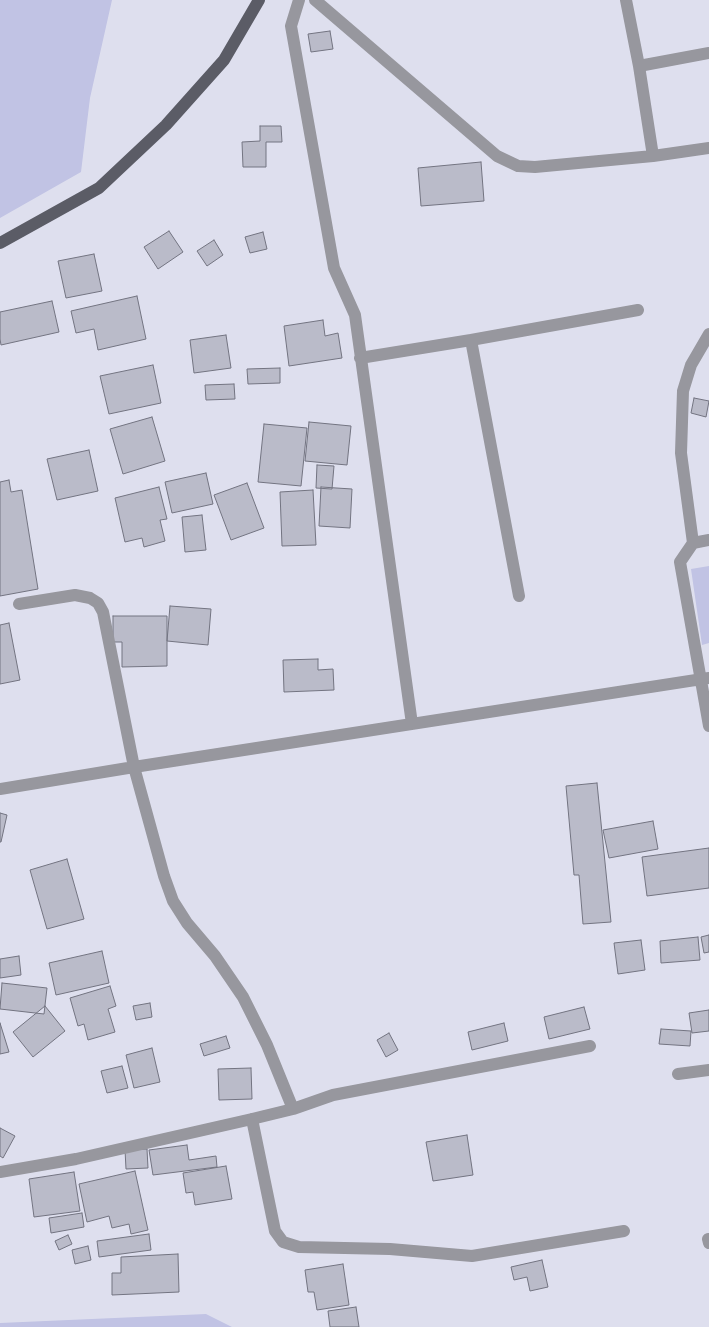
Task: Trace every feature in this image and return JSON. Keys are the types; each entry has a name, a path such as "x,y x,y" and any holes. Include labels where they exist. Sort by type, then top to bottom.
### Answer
{"main road":[{"path":"0,243 99,188 166,125 224,60 259,0"}],"street":[{"path":"299,0 291,26 334,268 355,315 412,724"},
{"path":"315,0 497,156 518,166 535,167 652,156 709,148"},
{"path":"626,0 639,66 652,156"},
{"path":"639,66 709,53"},
{"path":"360,358 638,310"},
{"path":"709,334 691,365 683,391 681,453 693,543 680,562 705,679 709,726"},
{"path":"471,340 519,596"},
{"path":"693,543 709,540"},
{"path":"19,604 75,595 90,598 98,603 103,612 134,767 164,876 173,901 187,923 215,956 243,997 267,1045 293,1109"},
{"path":"0,789 705,679"},
{"path":"0,1172 76,1159 252,1119 293,1109 333,1095 590,1046"},
{"path":"678,1074 709,1070"},
{"path":"252,1119 275,1231 283,1242 299,1248 390,1249 472,1256 624,1231"}],"shaded area":[{"path":"0,0 112,0 90,98 81,172 0,218"},
{"path":"709,566 709,643 702,645 691,569"},
{"path":"206,1314 232,1327 0,1327 0,1323"}],"building":[{"path":"330,31 333,49 311,52 308,34"},
{"path":"260,126 281,126 282,142 266,142 266,167 243,167 242,142 260,141"},
{"path":"481,162 484,201 421,206 418,168"},
{"path":"169,231 183,252 158,269 144,247"},
{"path":"263,232 267,249 250,253 245,237"},
{"path":"214,240 223,255 207,266 197,251"},
{"path":"94,254 102,291 66,298 58,261"},
{"path":"137,296 146,339 98,350 94,329 76,333 71,311"},
{"path":"52,301 59,332 1,345 0,312"},
{"path":"323,320 325,336 338,333 342,358 289,366 284,326"},
{"path":"226,335 231,368 194,373 190,340"},
{"path":"153,365 161,403 109,414 100,376"},
{"path":"280,368 280,383 248,384 247,369"},
{"path":"234,384 235,399 206,400 205,385"},
{"path":"694,398 709,401 706,417 691,413"},
{"path":"152,417 165,461 123,474 110,429"},
{"path":"309,422 351,426 347,465 305,461"},
{"path":"264,424 307,428 301,486 258,482"},
{"path":"89,450 98,491 57,500 47,459"},
{"path":"317,465 334,466 332,489 316,488"},
{"path":"206,473 213,504 172,513 165,482"},
{"path":"9,480 11,492 22,490 38,589 0,596 0,482"},
{"path":"247,483 264,528 231,540 214,495"},
{"path":"159,487 167,519 160,520 165,541 144,547 142,538 125,542 115,498"},
{"path":"321,487 352,489 350,528 319,526"},
{"path":"313,490 316,545 282,546 280,492"},
{"path":"202,515 206,550 185,552 182,517"},
{"path":"170,606 211,609 208,645 167,641"},
{"path":"113,616 167,616 167,666 122,667 122,642 113,642"},
{"path":"9,623 20,680 0,684 0,625"},
{"path":"318,659 318,670 333,669 334,690 284,692 283,660"},
{"path":"597,783 611,922 583,924 579,875 574,875 566,786"},
{"path":"0,813 7,815 1,842 0,842"},
{"path":"653,821 658,849 609,858 603,830"},
{"path":"709,848 709,888 647,896 642,857"},
{"path":"67,859 84,919 47,929 30,870"},
{"path":"709,935 709,952 704,953 701,937"},
{"path":"698,937 700,960 661,963 660,941"},
{"path":"641,940 645,970 618,974 614,943"},
{"path":"102,951 109,983 56,995 49,963"},
{"path":"19,956 21,975 0,978 0,959"},
{"path":"2,983 47,988 44,1014 0,1009"},
{"path":"110,986 116,1006 108,1009 115,1032 88,1040 84,1024 78,1026 70,998"},
{"path":"150,1003 152,1017 136,1020 133,1006"},
{"path":"45,1006 65,1031 33,1057 13,1032"},
{"path":"584,1007 590,1029 549,1039 544,1017"},
{"path":"709,1010 709,1031 692,1033 689,1013"},
{"path":"0,1023 9,1052 0,1054"},
{"path":"504,1023 508,1041 472,1050 468,1032"},
{"path":"661,1029 691,1031 690,1046 659,1044"},
{"path":"389,1033 398,1050 386,1057 377,1040"},
{"path":"226,1036 230,1048 204,1056 200,1044"},
{"path":"152,1048 160,1082 134,1088 126,1055"},
{"path":"122,1066 128,1088 107,1093 101,1071"},
{"path":"251,1068 252,1099 219,1100 218,1069"},
{"path":"0,1128 15,1136 3,1158 0,1156"},
{"path":"467,1135 473,1175 433,1181 426,1142"},
{"path":"187,1145 189,1160 216,1156 217,1167 153,1175 149,1150"},
{"path":"147,1149 148,1168 126,1169 125,1150"},
{"path":"226,1166 232,1199 195,1205 193,1192 186,1193 183,1173"},
{"path":"135,1171 148,1230 131,1234 129,1224 112,1228 109,1216 87,1222 79,1184"},
{"path":"74,1172 80,1211 34,1217 29,1179"},
{"path":"82,1213 84,1227 51,1233 49,1218"},
{"path":"149,1234 151,1250 99,1257 97,1241"},
{"path":"68,1235 72,1244 59,1250 55,1241"},
{"path":"88,1246 91,1260 75,1264 72,1250"},
{"path":"178,1254 179,1292 112,1295 112,1273 121,1273 121,1257"},
{"path":"542,1260 548,1287 530,1291 527,1277 514,1280 511,1267"},
{"path":"343,1264 349,1305 317,1310 314,1292 308,1292 305,1270"},
{"path":"356,1307 359,1327 330,1327 328,1311"}]}
